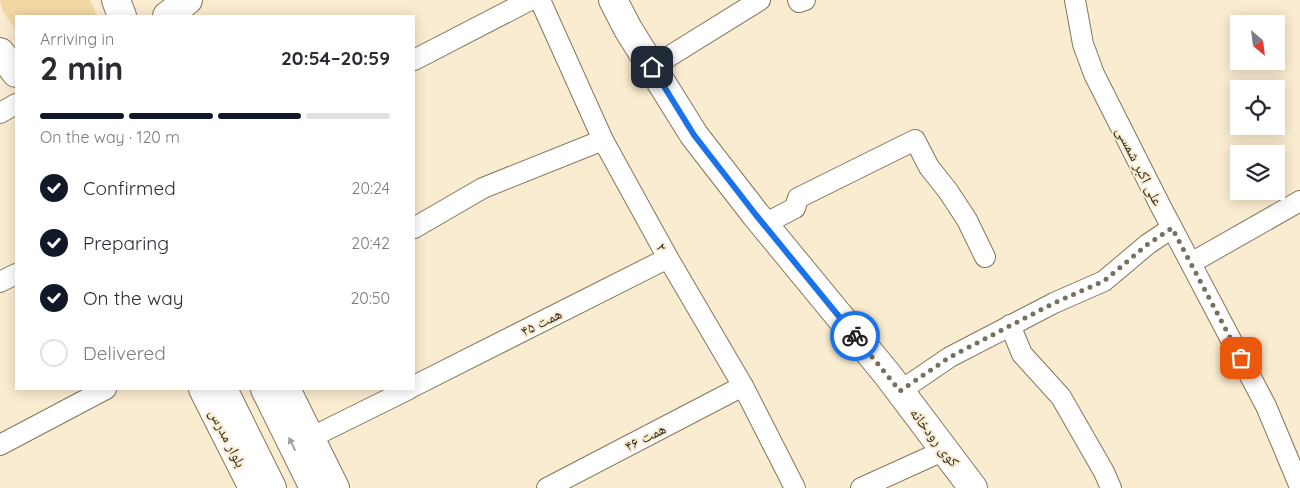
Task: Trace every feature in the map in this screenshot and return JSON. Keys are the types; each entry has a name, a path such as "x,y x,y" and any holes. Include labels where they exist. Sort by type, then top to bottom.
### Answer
{"street":[{"path":"116,0 122,15"},
{"path":"168,15 188,0"},
{"path":"415,59 530,0"},
{"name":"۲","path":"540,0 603,140 668,258 743,386 795,488"},
{"name":"کوی رودخانه","path":"613,0 628,29 694,135 900,391 973,488"},
{"path":"652,67 760,0"},
{"path":"798,0 799,2 805,0"},
{"name":"علی اکبر شمسی","path":"1076,0 1083,44 1094,74 1172,228 1266,406 1300,488"},
{"path":"0,52 15,72"},
{"path":"0,113 15,105"},
{"path":"415,227 483,188 603,140"},
{"path":"764,224 795,208 798,198 915,140 929,167 967,220 985,257"},
{"path":"1191,263 1300,201"},
{"path":"900,391 950,357 1054,303 1104,281 1148,244 1172,228"},
{"name":"همت ۴۵","path":"415,385 668,258"},
{"path":"0,282 15,274"},
{"path":"1010,325 1022,354 1061,397 1104,472 1111,488"},
{"name":"همت ۴۶","path":"547,488 743,386"},
{"path":"0,445 104,390"},
{"name":"بلوار مدرس","path":"204,390 254,487"},
{"name":"بلوار مدرس","path":"223,390 254,487"},
{"path":"265,390 314,488"},
{"path":"286,390 335,488"},
{"path":"310,438 407,390"},
{"path":"861,488 945,450"}],"shaded area":[{"path":"0,0 90,0 97,15 15,15 15,28 3,12"}],"way so far":[{"path":"855,336 900,391 950,357 996,332 1104,281 1148,244 1172,228 1241,358"}],"route":[{"path":"652,67 694,135 756,215 855,336"}]}
